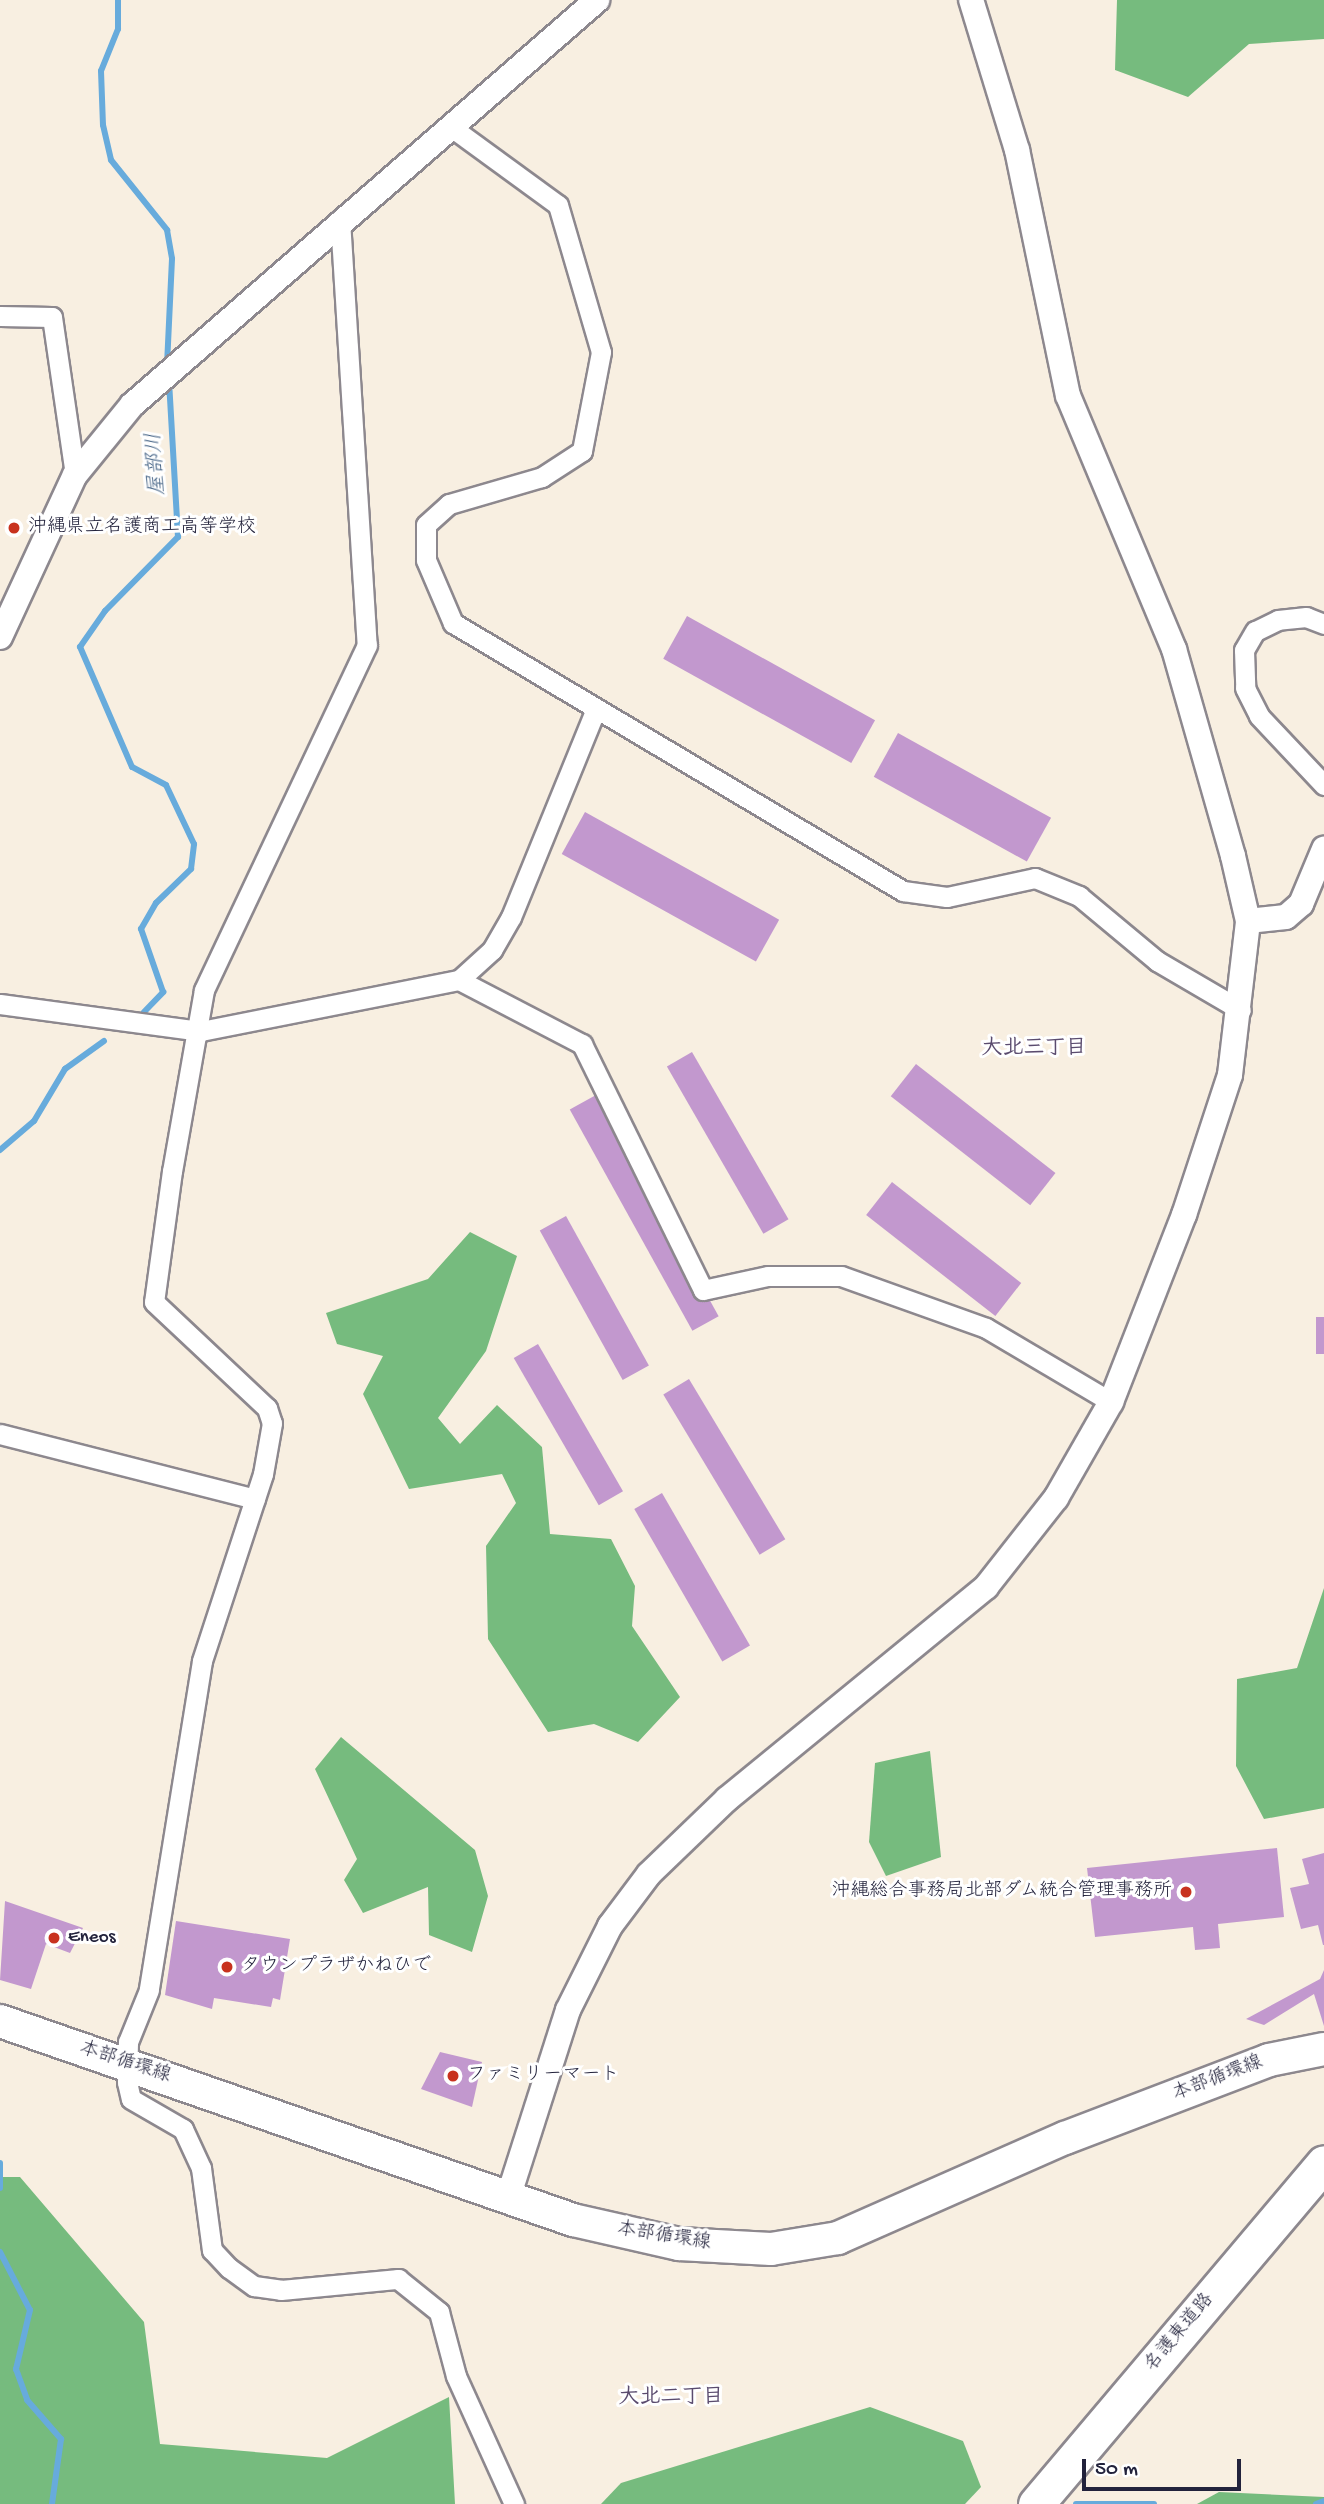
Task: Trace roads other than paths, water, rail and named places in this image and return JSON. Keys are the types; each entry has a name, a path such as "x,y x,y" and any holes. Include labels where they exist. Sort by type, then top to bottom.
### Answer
{"highway":[{"name":"名護東道路","path":"1036,2504 1324,2163"}],"main road":[{"name":"本部循環線","path":"0,2021 130,2064 508,2198 679,2244 771,2249 838,2238 1112,2119 1269,2060 1324,2049"}],"street":[{"path":"0,637 75,475 107,431 156,383 340,220 597,0"},
{"path":"508,2198 568,2010 610,1926 649,1874 727,1799 986,1587 1056,1498 1111,1402 1184,1215 1230,1075 1241,1010 1248,921 1174,649 1069,396 1017,150 971,0"},
{"path":"451,127 558,205 601,352 582,451 542,477 435,511 426,525 426,560 453,623 903,891 947,897 1035,878 1079,897 1157,961 1241,1010"},
{"path":"340,220 368,645 204,990 201,1031 172,1171 154,1302 267,1408 272,1423 255,1499 202,1661 149,1990 128,2042 131,2099 183,2129 201,2168 212,2250 229,2269 254,2286 281,2290 398,2279 439,2312 456,2376 514,2504"},
{"path":"0,316 52,317 75,475"},
{"path":"1324,624 1306,617 1278,620 1255,631 1244,650 1245,688 1259,716 1324,785"},
{"path":"0,1004 201,1031 459,979 492,950 511,917 596,709"},
{"path":"1248,921 1286,917 1301,904 1324,849"},
{"path":"459,979 582,1044 703,1290 768,1276 841,1276 986,1328 1111,1402"},
{"path":"0,1434 255,1499"}],"waterway":[{"name":"屋部川","path":"118,0 118,29 101,71 103,125 111,160 167,230 172,259 167,365"},
{"name":"屋部川","path":"144,1012 163,992 141,929 156,903 191,869 194,844 166,785 132,767 80,647 105,611 178,537 169,383"},
{"name":"屋部川","path":"0,1150 34,1121 65,1069 104,1041"},
{"path":"0,2163 0,2188"},
{"path":"0,2252 30,2310 16,2369 27,2400 61,2439 52,2504"},
{"path":"1316,2504 1324,2501"},
{"path":"1076,2504 1154,2504"}],"place":[{"name":"沖縄県立名護商工高等学校","path":"14,528"},
{"name":"沖縄総合事務局北部ダム統合管理事務所","path":"1186,1892"},
{"name":"Eneos","path":"54,1938"},
{"name":"タウンプラザかねひで","path":"227,1967"},
{"name":"ファミリーマート","path":"453,2076"}],"district":[{"name":"大北三丁目","path":"1034,1050"},
{"name":"大北二丁目","path":"671,2399"}]}
